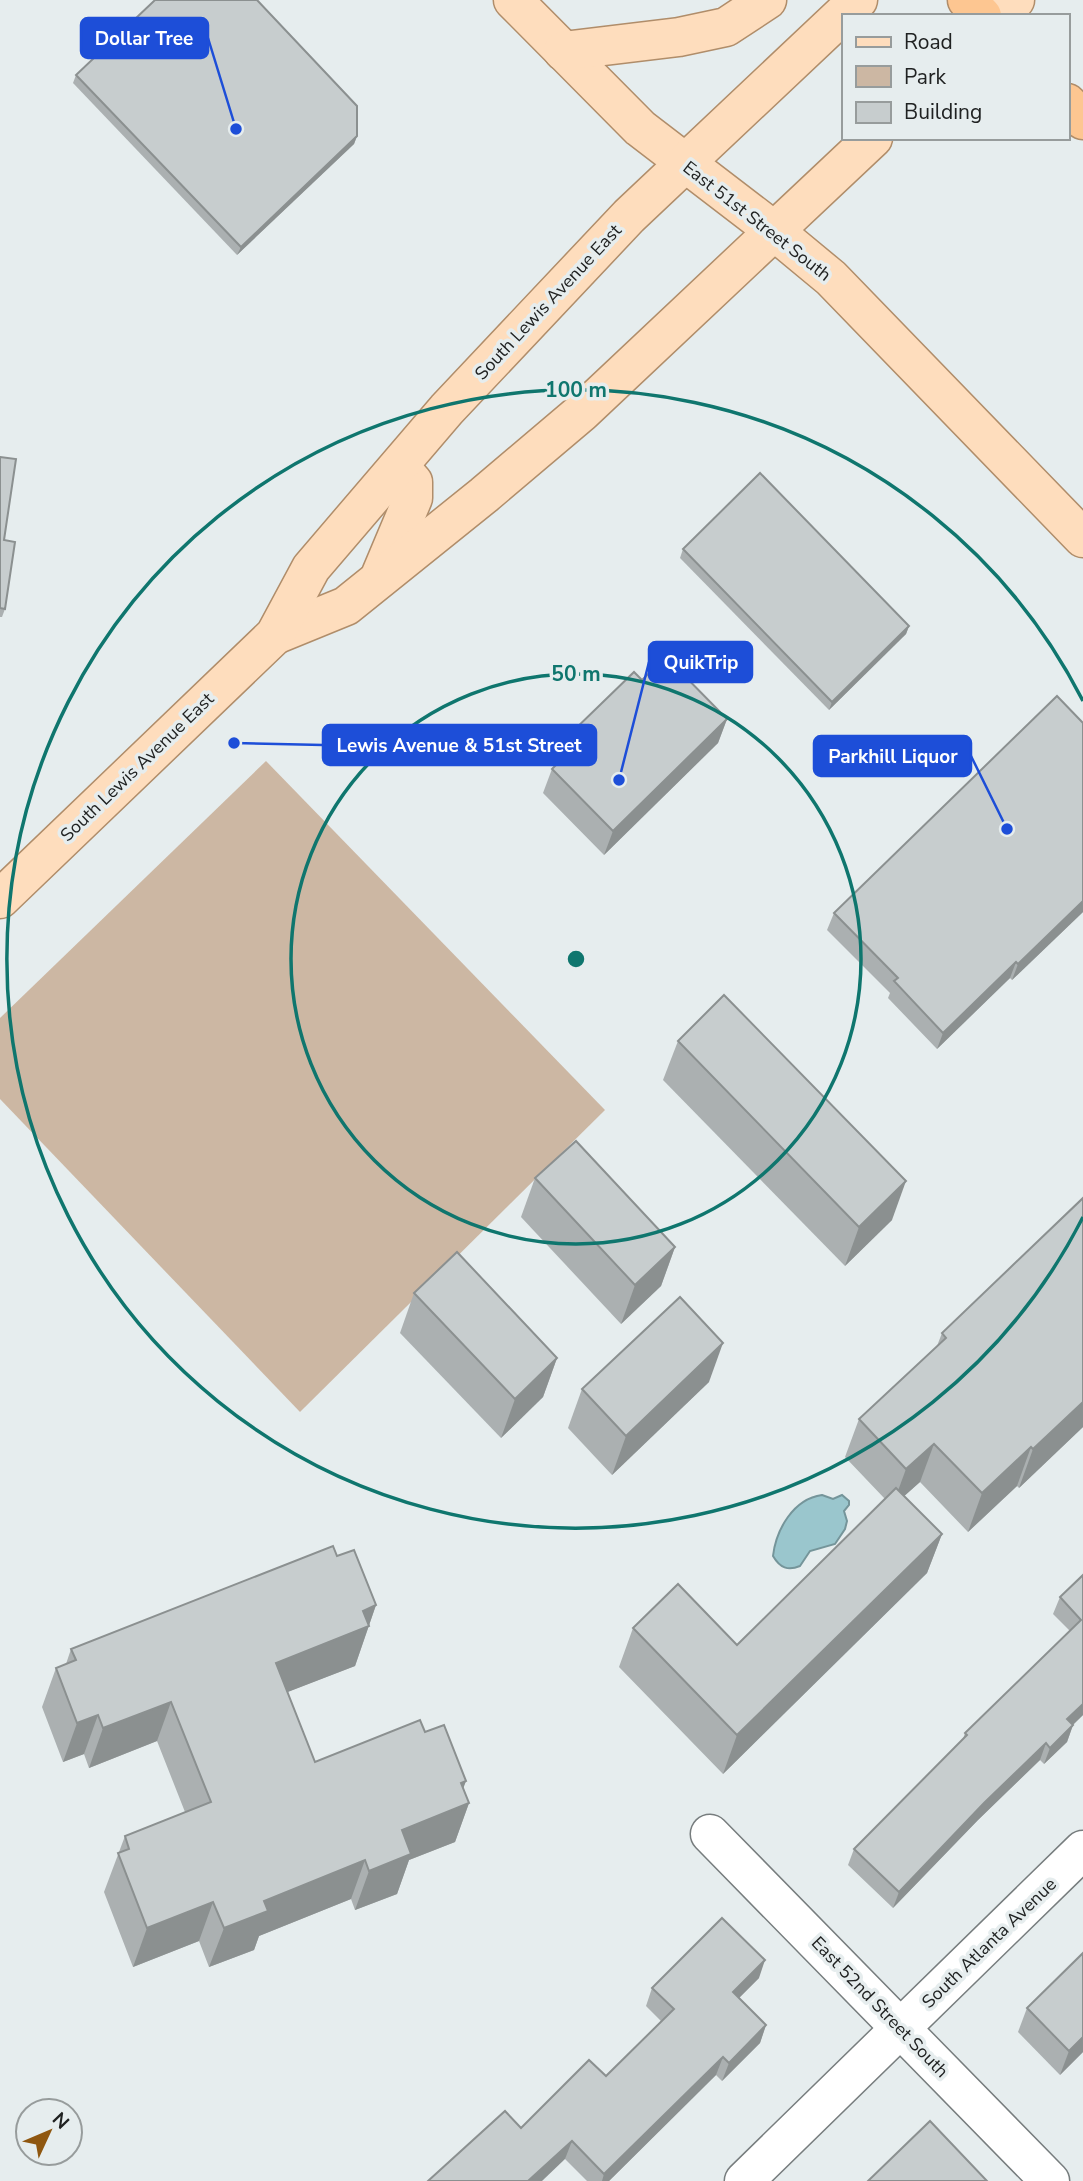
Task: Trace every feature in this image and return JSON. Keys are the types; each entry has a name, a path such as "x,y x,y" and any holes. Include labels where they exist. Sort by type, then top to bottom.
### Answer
{"highway":[{"path":"967,0 980,14"},
{"path":"1069,105 1083,120"}],"main road":[{"name":"East 51st Street South","path":"513,0 639,128 774,230 831,278 1083,538"},
{"name":"South Lewis Avenue East","path":"844,14 858,0"},
{"path":"1001,14 1015,0"},
{"path":"563,51 679,37 726,27 765,2"},
{"name":"South Lewis Avenue East","path":"0,899 275,635 311,568 447,409 629,216 842,16"},
{"name":"South Lewis Avenue East","path":"275,635 346,606 484,495 582,412 871,140"},
{"path":"380,576 413,498 413,482 399,466"}],"street":[{"name":"East 52nd Street South","path":"710,1833 1050,2181"},
{"name":"South Atlanta Avenue","path":"744,2181 1083,1850"}],"green space":[{"path":"266,761 605,1110 300,1412 0,1099 0,1018"}],"water":[{"path":"822,1495 833,1499 842,1495 849,1501 844,1511 847,1521 845,1529 835,1544 810,1551 800,1566 781,1566 773,1556 782,1526 795,1509"}],"building":[{"path":"155,0 257,0 357,106 357,136 241,247 76,75"},
{"path":"0,457 16,459 4,540 15,542 5,609 0,608"},
{"path":"760,473 909,626 832,702 683,549"},
{"path":"666,657 727,719 613,831 552,769 578,743 570,734 634,672 642,680"},
{"path":"1057,696 1083,723 1083,901 943,1033 894,981 898,978 834,913"},
{"path":"724,995 906,1181 859,1227 678,1041"},
{"path":"576,1141 675,1247 635,1285 535,1178"},
{"path":"1083,1198 1083,1402 982,1493 934,1444 906,1469 859,1419 946,1338 942,1333"},
{"path":"457,1252 557,1358 515,1399 414,1293"},
{"path":"680,1297 723,1343 626,1436 582,1389"},
{"path":"896,1488 942,1534 737,1735 633,1628 678,1584 737,1645"},
{"path":"333,1546 337,1556 354,1550 376,1605 363,1611 369,1626 276,1663 315,1762 420,1720 425,1732 444,1725 466,1781 461,1783 469,1803 402,1830 411,1854 369,1871 365,1860 264,1901 268,1911 224,1928 213,1902 147,1928 118,1853 129,1849 125,1836 211,1802 171,1702 103,1728 98,1715 77,1723 56,1668 76,1660 71,1649"},
{"path":"1083,1575 1083,1704 1067,1719 1073,1725 1050,1748 1046,1743 899,1892 854,1849 967,1735 965,1733 1081,1620 1060,1597"},
{"path":"722,1918 765,1960 733,1992 766,2025 729,2063 723,2057 604,2174 572,2141 528,2181 428,2181 505,2111 521,2128 589,2060 606,2076 674,2009 652,1988"},
{"path":"1083,1953 1083,2037 1069,2051 1027,2008"},
{"path":"930,2121 987,2181 868,2181"}],"place":[{"name":"Dollar Tree","path":"236,129"},
{"name":"Lewis Avenue & 51st Street","path":"234,743"},
{"name":"QuikTrip","path":"619,780"},
{"name":"Parkhill Liquor","path":"1007,829"}]}
